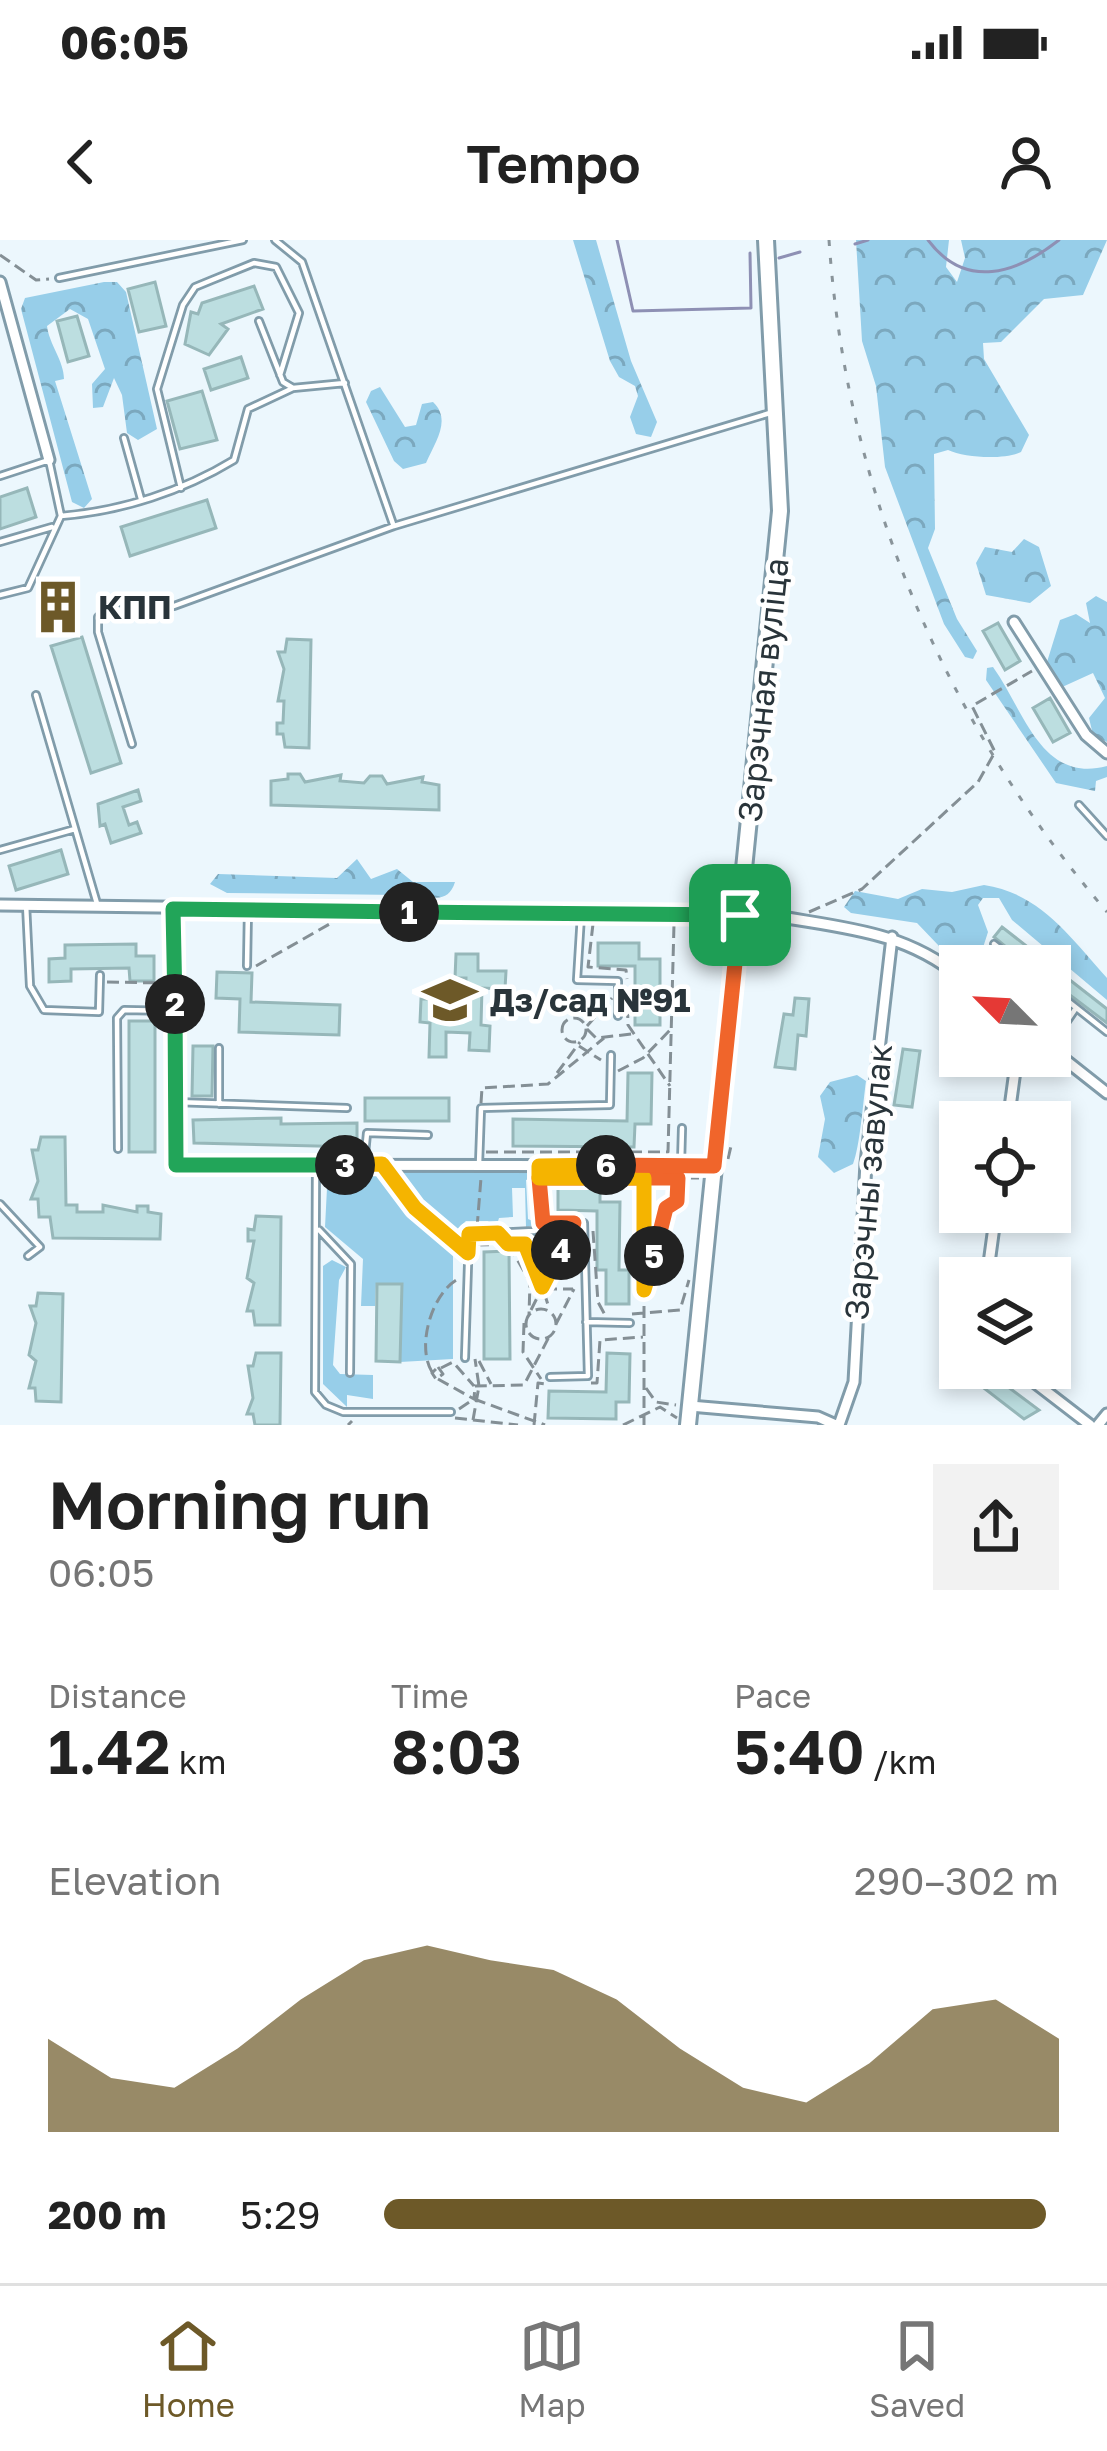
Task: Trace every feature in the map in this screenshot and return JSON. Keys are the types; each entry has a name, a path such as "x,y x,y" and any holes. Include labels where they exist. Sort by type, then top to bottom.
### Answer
{"street":[{"name":"Зарэчная вуліца","path":"684,1425 776,558 766,240"},
{"path":"0,282 49,460"},
{"path":"1014,622 1086,735 1107,753"},
{"path":"0,905 740,915 892,937 926,949 939,960"},
{"name":"Зарэчны завулак","path":"837,1425 854,1382 866,1163 892,937"},
{"path":"1071,1064 1107,1094"},
{"path":"176,1165 682,1164 711,1172"},
{"path":"1045,1389 1094,1425 1107,1414"},
{"path":"687,1403 818,1417 837,1425"}],"lane":[{"path":"59,278 242,240"},
{"path":"275,240 302,262 394,526"},
{"path":"181,488 157,389 183,305 195,287 254,263 276,267 284,275 298,313 280,375"},
{"path":"259,321 280,375 293,388"},
{"path":"61,515 181,488 234,460 248,409 293,388 345,383"},
{"path":"132,744 98,617 116,602 174,606 394,526 773,412"},
{"path":"124,438 140,500"},
{"path":"0,476 49,460 61,515 28,588 0,596"},
{"path":"0,542 55,526"},
{"path":"36,695 98,907"},
{"path":"1079,805 1107,836"},
{"path":"0,850 75,829"},
{"path":"26,904 30,986 44,1010 99,1012 100,979"},
{"path":"173,909 176,1165"},
{"path":"247,966 248,909"},
{"path":"581,915 577,980 618,981 618,1016"},
{"path":"1071,1004 1107,1032"},
{"path":"1071,1016 1076,1008"},
{"path":"118,1148 117,1018 124,1010 175,1011"},
{"path":"219,1048 219,1104"},
{"path":"481,1164 481,1108 610,1105 611,1055"},
{"path":"175,1102 347,1108"},
{"path":"682,1129 682,1164"},
{"path":"364,1165 367,1133 428,1135"},
{"path":"539,1166 543,1223"},
{"path":"316,1167 315,1392 326,1405 343,1412 452,1415"},
{"path":"0,1204 40,1246 28,1256"},
{"path":"465,1358 469,1234 534,1232 543,1223 584,1223 587,1376 549,1381"},
{"path":"316,1227 351,1264 350,1373"},
{"path":"586,1318 630,1323"}],"path":[{"path":"0,255 36,280 59,278"},
{"path":"797,920 862,889 978,782 995,752 972,706 1041,666"},
{"path":"247,966 259,966 340,920 340,910"},
{"path":"488,1153 668,1152 674,924"},
{"path":"100,979 175,983"},
{"path":"481,1108 482,1088 548,1084 586,1027 618,991"},
{"path":"634,1034 604,1039 589,1034 576,1018 565,1022 562,1034 611,1071 643,1058 671,1029"},
{"path":"552,1079 604,1039"},
{"path":"382,1164 415,1208 471,1252 476,1245 525,1244 555,1325"},
{"path":"476,1233 481,1164"},
{"path":"539,1178 678,1178 711,1172"},
{"path":"644,1178 644,1425"},
{"path":"644,1290 663,1217 677,1201 678,1178"},
{"path":"550,1335 534,1337 528,1316 574,1223"},
{"path":"498,1233 526,1268 528,1316 523,1352 532,1370 549,1381"},
{"path":"468,1275 442,1292 426,1337 424,1360 438,1379 476,1400 545,1425"},
{"path":"432,1372 453,1362 477,1386 524,1384 574,1289 543,1289"},
{"path":"645,1314 680,1310 684,1298"},
{"path":"528,1316 542,1309 550,1312"},
{"path":"560,1315 586,1318"},
{"path":"465,1358 478,1360"},
{"path":"473,1420 478,1360"},
{"path":"478,1360 492,1385"},
{"path":"438,1379 440,1368"},
{"path":"645,1387 684,1425"},
{"path":"452,1415 476,1400"},
{"path":"622,1425 646,1410 687,1403"},
{"path":"452,1415 518,1425"},
{"path":"452,1415 454,1425"}],"green space":[{"path":"573,240 596,240 631,361 657,422 651,437 636,434 630,417 638,396 635,386 619,377 610,361"},
{"path":"856,240 949,240 946,267 957,282 965,258 961,240 1107,240 1083,295 1044,299 1001,342 983,343 984,359 1029,435 1021,452 995,457 948,450 934,454 935,529 928,548 957,619 977,651 973,659 965,657 944,624 885,467 876,386 862,341"},
{"path":"117,282 126,292 157,429 138,440 127,433 122,395 114,378 103,407 93,408 92,384 105,369 88,319 70,309 47,326 63,372 64,379 55,381 92,499 84,508 72,502 21,309 25,298"},
{"path":"380,387 405,427 416,425 422,404 433,402 439,409 442,424 426,463 403,469 394,461 366,402 371,391"},
{"path":"1024,539 1039,547 1051,586 1030,603 986,595 976,563 985,547 1012,552"},
{"path":"1096,596 1107,602 1107,742 1093,735 1089,718 1105,698 1093,673 1060,688 1047,662 1060,620 1076,614 1090,623 1086,603"},
{"path":"993,667 1050,754 1084,769 1107,766 1107,777 1096,781 1095,791 1056,783 986,680 987,668"},
{"path":"357,859 371,879 397,869 413,882 455,882 452,890 436,898 410,887 401,895 227,893 210,884 218,874 337,878"},
{"path":"984,885 1038,907 1107,978 1107,1000 1071,970 1071,945 1042,945 1012,920 999,898 983,898 978,905 988,932 984,945 939,946 917,923 851,913 844,907 855,891 898,899 922,889 952,892"},
{"path":"857,1075 866,1081 855,1156 853,1164 834,1173 818,1157 825,1119 820,1096 830,1082"},
{"path":"534,1170 535,1177 526,1180 528,1219 540,1224 526,1227 525,1188 512,1188 513,1217 499,1218 495,1231 488,1221 466,1221 453,1233 453,1359 400,1362 402,1284 376,1283 375,1306 361,1306 363,1259 325,1227 327,1188 339,1173"},
{"path":"332,1260 346,1267 339,1280 333,1365 340,1374 373,1375 373,1399 347,1395 347,1407 323,1384 323,1266"}],"building":[{"path":"155,282 166,326 139,332 128,289"},
{"path":"254,286 263,309 221,324 228,329 209,355 185,344 191,312 198,314 202,303"},
{"path":"77,316 89,356 68,362 57,321"},
{"path":"241,357 248,378 211,390 204,369"},
{"path":"202,391 217,440 180,449 167,401"},
{"path":"27,488 36,517 0,529 0,497"},
{"path":"207,500 216,528 130,556 121,527"},
{"path":"998,623 1020,661 1005,670 983,631"},
{"path":"82,637 121,763 91,773 51,646"},
{"path":"287,639 311,640 309,748 285,747 283,734 277,734 284,701 278,701 284,669 278,652 285,652"},
{"path":"1050,698 1070,733 1053,742 1033,708"},
{"path":"288,774 300,774 305,782 341,775 340,781 364,783 370,776 382,776 387,784 423,777 422,782 439,785 439,810 271,805 271,781 288,779"},
{"path":"138,790 141,801 123,807 129,825 137,822 141,833 111,843 105,824 100,826 98,804"},
{"path":"61,850 68,874 16,890 9,866"},
{"path":"1002,927 1025,945 1004,945 994,937"},
{"path":"598,943 639,943 639,959 660,959 660,1025 635,1025 635,966 598,966"},
{"path":"136,944 136,956 154,956 154,981 130,981 129,968 71,969 71,981 49,982 49,959 65,958 65,945"},
{"path":"456,954 478,954 478,971 506,971 505,989 482,988 481,1025 490,1026 489,1051 469,1050 470,1033 446,1032 446,1057 429,1057 430,1023 420,1022 421,999 442,999 441,1016 465,1016 466,978 455,978"},
{"path":"217,972 252,973 251,1002 340,1005 339,1035 239,1032 240,999 216,998"},
{"path":"1071,981 1107,1009 1107,1023 1071,996"},
{"path":"795,998 809,999 806,1036 798,1035 795,1069 775,1067 784,1014 793,1015"},
{"path":"129,1021 155,1021 155,1152 129,1152"},
{"path":"193,1046 213,1046 212,1096 192,1096"},
{"path":"903,1049 920,1051 912,1107 894,1105"},
{"path":"628,1073 652,1073 651,1124 635,1124 634,1147 513,1146 513,1119 627,1121"},
{"path":"365,1098 449,1098 449,1121 365,1121"},
{"path":"281,1118 281,1124 357,1123 357,1147 194,1143 193,1120"},
{"path":"41,1137 65,1137 66,1205 77,1205 77,1212 103,1212 103,1205 137,1212 137,1206 148,1206 148,1212 161,1214 160,1239 53,1238 50,1217 39,1217 38,1199 31,1199 38,1181 32,1150 38,1150"},
{"path":"558,1188 600,1188 600,1202 620,1202 619,1270 629,1270 629,1304 606,1304 606,1270 597,1270 597,1211 558,1210"},
{"path":"256,1216 281,1217 280,1325 255,1325 253,1311 247,1311 254,1283 247,1278 254,1241 248,1241 248,1229 254,1230"},
{"path":"509,1251 510,1359 484,1359 484,1252"},
{"path":"377,1284 402,1284 400,1362 376,1361"},
{"path":"38,1293 63,1294 61,1402 36,1401 35,1388 29,1388 36,1361 29,1355 36,1323 30,1306 36,1306"},
{"path":"256,1353 281,1353 280,1425 255,1425 253,1414 247,1414 253,1398 248,1366 253,1366"},
{"path":"607,1353 630,1354 629,1402 616,1402 616,1419 548,1418 549,1391 606,1392"},
{"path":"985,1389 1011,1389 1039,1410 1024,1419"}],"waterway":[{"path":"617,240 633,311 751,308 750,253"},
{"path":"855,244 868,240"},
{"path":"928,240 959,266 992,272 1026,261 1059,240"},
{"path":"779,258 800,252"}],"railway":[{"path":"829,240 839,333 857,424 881,512 913,598 997,762 1049,839 1107,912"}],"place":[{"name":"КПП","path":"58,607"},
{"name":"Дз/сад №91","path":"450,1000"}],"route":[{"path":"740,915 173,909 176,1165 382,1164 415,1208 468,1253 469,1234 498,1233 508,1244 525,1244 542,1287 574,1223 543,1223 539,1178 644,1178 678,1178 677,1201 666,1208 644,1290 644,1178 550,1178 539,1178 539,1166 714,1166 740,915"}]}
